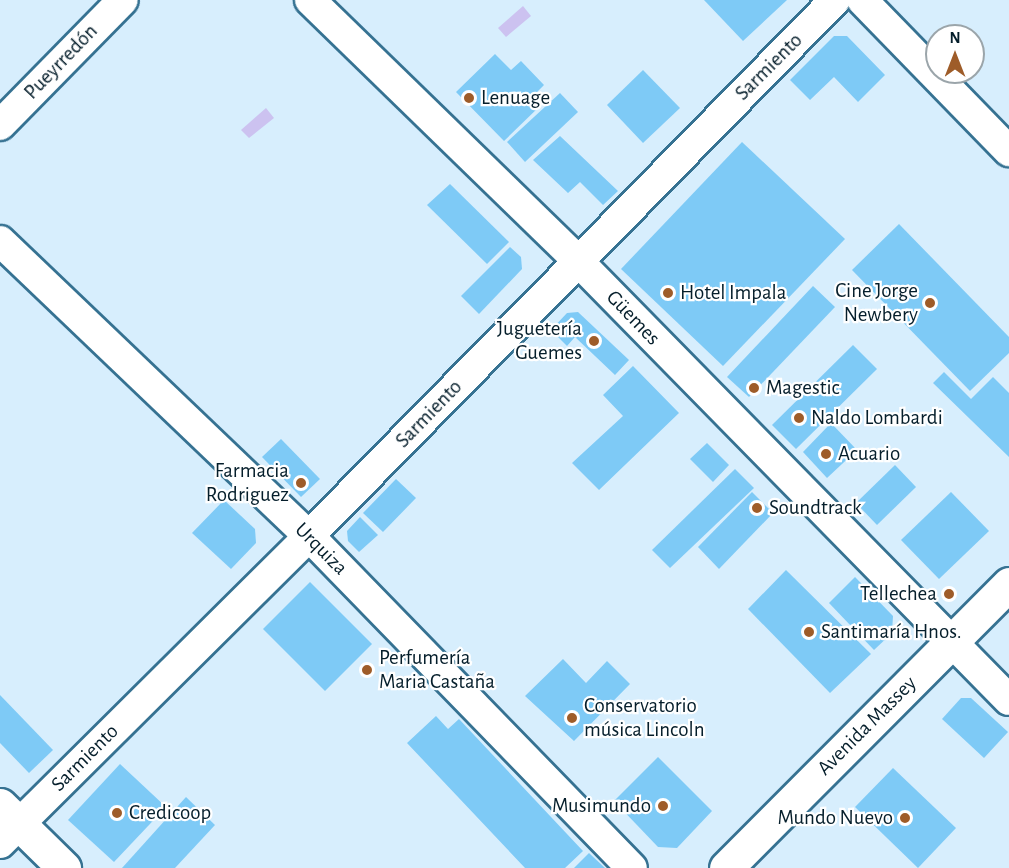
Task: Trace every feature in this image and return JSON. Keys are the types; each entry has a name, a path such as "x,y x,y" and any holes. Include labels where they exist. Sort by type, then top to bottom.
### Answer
{"main road":[{"name":"Avenida Massey","path":"726,868 1009,584"},
{"path":"6,824 64,868"}],"street":[{"name":"Pueyrredón","path":"0,125 123,0"},
{"name":"Güemes","path":"310,0 578,261 950,643 1009,700"},
{"name":"Sarmiento","path":"6,824 309,536 835,0"},
{"path":"862,0 1009,151"},
{"name":"Urquiza","path":"0,241 309,536 632,868"}],"shaded area":[{"path":"523,6 531,16 506,37 498,28"},
{"path":"266,108 274,118 249,138 241,130"}],"building":[{"path":"704,0 787,0 743,41"},
{"path":"834,36 847,36 885,75 858,102 834,77 810,100 790,80"},
{"path":"495,54 511,70 521,61 544,85 533,96 541,105 504,141 456,92"},
{"path":"643,70 680,108 643,143 607,105"},
{"path":"560,93 578,112 525,162 507,142"},
{"path":"560,136 618,191 603,205 580,182 568,193 533,160"},
{"path":"742,142 845,239 723,366 621,269"},
{"path":"450,184 509,242 487,264 427,205"},
{"name":"Cine Jorge Newbery","path":"899,224 1009,337 1009,353 970,391 852,270"},
{"path":"510,247 521,257 522,269 479,314 461,296"},
{"path":"813,286 835,307 749,397 727,377"},
{"name":"Juguetería Guemes","path":"578,312 629,360 615,375 575,337 567,346 551,330 567,313"},
{"path":"853,345 877,369 796,449 772,425"},
{"path":"633,366 679,413 599,490 572,463 623,416 603,395"},
{"path":"944,372 971,399 993,377 1009,393 1009,457 933,383"},
{"path":"831,423 857,450 827,478 803,452"},
{"path":"281,439 320,479 301,497 262,457"},
{"path":"707,443 729,465 713,482 690,459"},
{"path":"895,465 916,487 877,525 856,503"},
{"path":"735,469 754,488 670,568 652,550"},
{"path":"396,479 416,498 383,532 363,513"},
{"path":"752,492 773,513 719,569 698,547"},
{"path":"951,492 989,531 939,579 901,540"},
{"path":"224,500 255,529 256,543 231,569 192,533"},
{"path":"360,517 378,535 359,552 348,541 347,531"},
{"name":"Santimaría Hnos.","path":"786,570 871,654 830,693 748,609"},
{"path":"855,577 893,616 892,633 874,650 829,603"},
{"path":"310,582 372,644 325,691 263,629"},
{"name":"Conservatorio música Lincoln","path":"563,659 586,683 607,661 630,684 574,741 525,696"},
{"path":"0,695 53,750 29,773 0,743"},
{"path":"961,698 971,698 1008,732 984,758 942,719"},
{"path":"436,716 448,729 459,719 583,851 565,868 525,868 407,743"},
{"name":"Musimundo","path":"658,757 712,811 677,848 658,847 614,801"},
{"name":"Credicoop","path":"120,764 166,807 114,862 68,820"},
{"name":"Mundo Nuevo","path":"893,768 956,828 918,868 855,807"},
{"path":"186,797 215,825 175,868 122,868"},
{"path":"589,853 605,868 574,868"}],"place":[{"name":"Lenuage","path":"469,98"},
{"name":"Hotel Impala","path":"668,293"},
{"name":"Cine Jorge Newbery","path":"930,303"},
{"name":"Juguetería Guemes","path":"594,341"},
{"name":"Magestic","path":"754,388"},
{"name":"Naldo Lombardi","path":"799,418"},
{"name":"Acuario","path":"826,454"},
{"name":"Farmacia Rodriguez","path":"301,483"},
{"name":"Soundtrack","path":"757,508"},
{"name":"Tellechea","path":"949,594"},
{"name":"Santimaría Hnos.","path":"809,632"},
{"name":"Perfumería Maria Castaña","path":"367,670"},
{"name":"Conservatorio música Lincoln","path":"572,718"},
{"name":"Musimundo","path":"663,806"},
{"name":"Credicoop","path":"117,813"},
{"name":"Mundo Nuevo","path":"905,818"}]}
